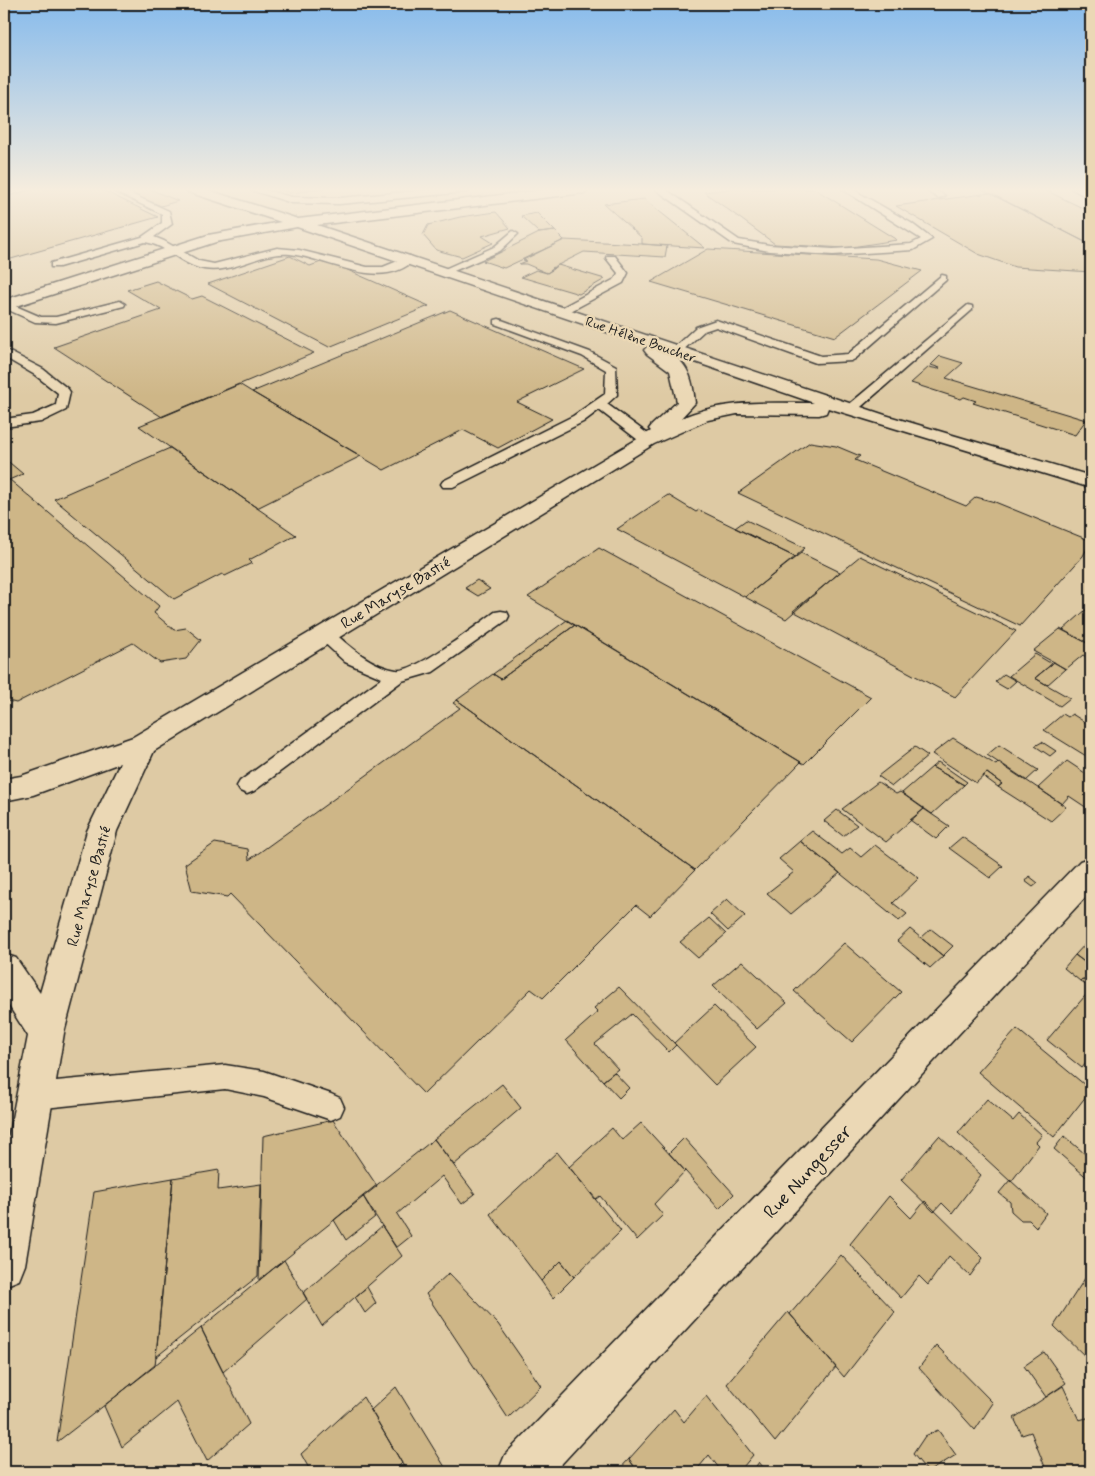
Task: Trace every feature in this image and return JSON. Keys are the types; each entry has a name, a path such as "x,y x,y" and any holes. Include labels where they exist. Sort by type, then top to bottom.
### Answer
{"street":[{"path":"4,304 149,258"},
{"name":"Rue Hélène Boucher","path":"407,258 563,311 620,333 850,410 1091,482"},
{"name":"Rue Maryse Bastié","path":"620,333 671,360 684,377 686,403 647,440"},
{"name":"Rue Maryse Bastié","path":"4,790 23,787 143,744 647,440 702,416 737,408 850,410"},
{"name":"Rue Maryse Bastié","path":"4,1265 46,1032 102,832 143,744"},
{"name":"Rue Nungesser","path":"522,1472 1091,870"},
{"path":"4,969 46,1032"}],"lane":[{"path":"55,265 80,258"},
{"path":"188,258 201,265 213,267 244,258"},
{"path":"325,258 376,271 389,269 410,260"},
{"path":"445,271 476,258"},
{"path":"563,311 619,281 623,273 611,258"},
{"path":"676,351 700,328 716,323 820,360 851,358 942,278"},
{"path":"4,304 39,320 56,320 120,304"},
{"path":"850,410 968,308"},
{"path":"448,484 578,419 612,395 612,369 586,354 498,322"},
{"path":"4,352 39,372 64,392 62,407 36,419 4,423"},
{"path":"599,404 647,440"},
{"path":"247,786 396,677 427,668 501,616"},
{"path":"325,634 351,658 396,677"},
{"path":"35,1096 225,1077 264,1084 331,1107"}],"shaded area":[{"path":"4,258 1091,258 1091,1472 4,1472"}],"building":[{"path":"4,258 15,258 4,261"},
{"path":"284,258 294,258 310,266 321,262 343,268 429,306 329,347 208,284"},
{"path":"489,258 526,258 504,268 483,261"},
{"path":"527,258 572,258 552,268 554,269 547,273 526,264 519,264 527,261 523,260"},
{"path":"693,258 857,258 876,259 922,271 835,337 651,282"},
{"path":"989,258 1091,258 1091,272 1015,267"},
{"path":"558,265 605,279 579,294 521,277 536,270 547,273"},
{"path":"156,281 192,299 202,296 314,353 162,417 54,347 161,310 127,290"},
{"path":"450,310 584,369 517,402 552,419 498,448 463,430 384,470 252,392"},
{"path":"940,356 963,363 946,378 1086,420 1075,435 973,403 976,401 964,397 961,399 911,383 929,367 940,368 931,365"},
{"path":"239,384 361,456 257,508 139,426"},
{"path":"810,442 836,446 860,456 855,460 966,506 976,497 995,502 1091,541 1083,556 1020,626 738,493"},
{"path":"170,448 296,535 249,560 252,563 225,576 222,574 174,599 54,499"},
{"path":"4,458 23,474 4,482"},
{"path":"10,480 159,606 154,613 174,630 186,628 201,640 186,659 160,663 133,643 16,703 4,700 4,482"},
{"path":"668,495 696,512 699,510 795,557 745,597 617,529"},
{"path":"746,520 805,548 795,557 735,528"},
{"path":"599,548 871,697 804,764 528,597"},
{"path":"801,553 840,572 786,619 745,597"},
{"path":"860,556 1016,631 955,697 793,611"},
{"path":"477,580 490,589 478,596 465,588"},
{"path":"1088,608 1091,610 1091,645 1063,630"},
{"path":"567,620 575,625 501,679 493,674"},
{"path":"575,625 801,762 695,870 457,700 493,674 501,679"},
{"path":"1060,629 1091,645 1091,660 1083,655 1066,669 1033,651"},
{"path":"1035,654 1052,664 1035,678 1070,698 1060,706 1009,676"},
{"path":"1054,662 1065,669 1047,685 1035,678"},
{"path":"1004,674 1016,681 1007,689 995,682"},
{"path":"457,700 695,870 650,916 636,905 543,998 531,989 424,1094 230,894 227,897 192,891 185,864 215,843 248,849 249,860 460,708 453,703"},
{"path":"1063,714 1068,717 1072,714 1091,726 1091,759 1044,730"},
{"path":"953,738 996,765 999,762 1066,807 1051,821 998,787 1002,784 987,773 976,783 932,754"},
{"path":"1042,742 1056,751 1050,756 1035,746"},
{"path":"999,745 1038,770 1026,781 987,755"},
{"path":"915,747 928,756 892,786 878,776"},
{"path":"1067,761 1091,777 1090,810 1069,796 1062,804 1038,788"},
{"path":"938,762 967,782 964,785 932,767"},
{"path":"932,767 964,785 932,814 902,793"},
{"path":"987,773 1002,784 998,787 983,776"},
{"path":"878,782 896,794 900,792 924,809 886,842 842,809"},
{"path":"924,809 949,826 936,839 910,820"},
{"path":"837,810 857,825 843,836 824,821"},
{"path":"812,831 842,854 850,848 861,857 875,845 919,878 893,903 907,914 899,921 800,841"},
{"path":"962,837 1003,866 990,878 949,848"},
{"path":"800,841 840,873 791,914 767,893 794,872 779,859"},
{"path":"1029,876 1038,883 1033,887 1025,881"},
{"path":"727,899 745,916 728,931 710,914"},
{"path":"709,918 726,934 698,958 680,942"},
{"path":"910,929 943,956 930,968 897,941"},
{"path":"931,929 953,946 943,956 921,938"},
{"path":"1087,942 1091,945 1091,967 1075,955"},
{"path":"844,943 901,992 852,1042 794,991"},
{"path":"1075,955 1091,967 1091,985 1082,979 1080,981 1064,968"},
{"path":"742,961 787,1003 757,1029 713,986"},
{"path":"1082,979 1091,985 1091,989 1080,981"},
{"path":"619,987 676,1045 669,1052 632,1014 595,1044 618,1069 603,1081 566,1040 598,1012 594,1008"},
{"path":"1091,989 1091,1057 1082,1068 1047,1040"},
{"path":"714,1006 756,1047 715,1085 674,1043"},
{"path":"1017,1029 1091,1090 1054,1137 978,1072"},
{"path":"614,1072 629,1088 619,1098 603,1081"},
{"path":"502,1084 521,1108 454,1165 434,1139"},
{"path":"987,1099 1013,1121 1019,1114 1042,1135 1036,1142 1039,1145 1011,1182 958,1133"},
{"path":"333,1120 377,1186 259,1280 263,1136"},
{"path":"641,1123 685,1171 654,1204 663,1215 637,1240 600,1196 596,1199 569,1167 612,1128 622,1140"},
{"path":"939,1136 981,1175 952,1213 942,1203 934,1212 901,1180"},
{"path":"1064,1136 1091,1159 1091,1181 1054,1149"},
{"path":"684,1138 734,1194 719,1209 669,1153"},
{"path":"434,1139 475,1194 462,1204 442,1176 397,1214 411,1236 396,1248 363,1196"},
{"path":"557,1152 621,1231 574,1277 561,1261 541,1281 490,1214"},
{"path":"219,1170 218,1190 261,1184 258,1276 156,1357 173,1178"},
{"path":"173,1178 155,1366 57,1442 94,1192"},
{"path":"1010,1180 1046,1213 1036,1227 1029,1220 1021,1220 1011,1211 1010,1202 999,1193"},
{"path":"363,1196 375,1217 346,1240 334,1220"},
{"path":"889,1196 911,1218 925,1201 983,1258 970,1276 949,1256 928,1285 919,1276 901,1298 850,1244"},
{"path":"382,1226 402,1256 322,1326 303,1293"},
{"path":"841,1255 895,1312 844,1377 790,1314"},
{"path":"284,1260 307,1299 223,1372 201,1328"},
{"path":"561,1261 574,1277 553,1298 541,1281"},
{"path":"1091,1269 1091,1362 1054,1326"},
{"path":"449,1273 498,1324 541,1386 508,1418 426,1294"},
{"path":"367,1287 376,1303 365,1313 355,1297"},
{"path":"788,1312 836,1367 775,1442 727,1384"},
{"path":"201,1328 249,1424 207,1461 177,1402 122,1447 104,1406"},
{"path":"936,1345 993,1403 975,1430 919,1368"},
{"path":"1044,1352 1066,1383 1046,1397 1024,1366"},
{"path":"1063,1386 1079,1420 1091,1417 1091,1472 1047,1472 1031,1432 1022,1435 1014,1418"},
{"path":"396,1387 448,1472 407,1472 371,1410"},
{"path":"706,1396 753,1455 739,1472 722,1472 709,1455 695,1472 638,1472 629,1459 674,1409 684,1422"},
{"path":"363,1397 402,1463 393,1472 311,1472 301,1454"},
{"path":"938,1430 956,1455 928,1472 913,1454 925,1436"},
{"path":"629,1459 638,1472 617,1472"},
{"path":"759,1462 767,1472 752,1472"}]}
